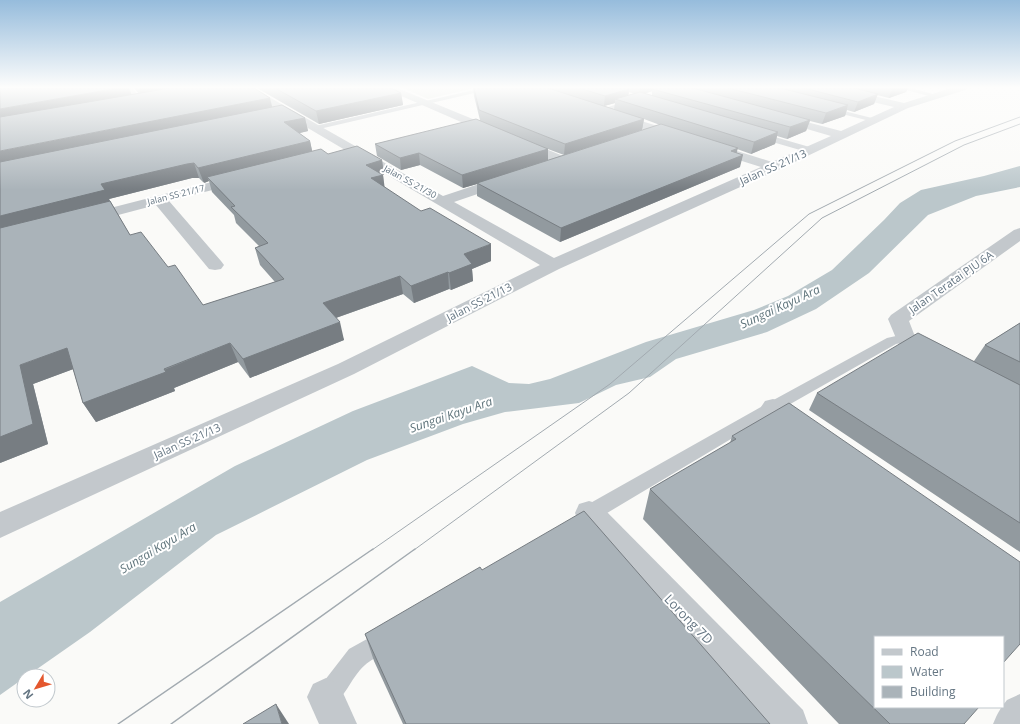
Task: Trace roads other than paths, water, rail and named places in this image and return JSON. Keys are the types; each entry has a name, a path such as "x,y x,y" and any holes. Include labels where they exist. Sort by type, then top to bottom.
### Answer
{"street":[{"name":"Jalan SS 21/30","path":"304,122 553,265"},
{"path":"467,122 563,161"},
{"path":"633,122 773,167"},
{"path":"794,122 842,135"},
{"name":"Jalan SS 21/13","path":"0,525 346,369 553,265 773,167 870,122"},
{"path":"636,137 658,130"},
{"path":"331,156 353,150"},
{"path":"548,166 578,157"},
{"name":"Jalan SS 21/17","path":"76,221 249,176"},
{"path":"443,201 518,176"},
{"path":"159,199 215,265"},
{"name":"Jalan Teratai PJU 6A","path":"905,338 898,320 1020,233"},
{"path":"905,338 952,362"},
{"path":"773,407 825,443"},
{"name":"Lorong 7D","path":"579,520 789,724"},
{"path":"1012,724 1020,714"}],"lane":[{"path":"315,128 343,122"},
{"path":"751,132 810,150"},
{"path":"579,520 773,407 892,341 905,338"},
{"path":"332,710 357,657 397,633"}],"water":[{"name":"Sungai Kayu Ara","path":"1020,166 1020,187 976,196 928,215 869,273 816,309 767,332 676,359 650,377 616,385 579,403 505,412 463,424 367,460 216,535 90,632 38,668 16,668 16,684 0,695 0,602 235,466 353,411 472,366 509,383 529,384 550,379 646,342 754,310 788,296 832,270 900,203 921,190 984,176"}],"tram line":[{"path":"372,550 610,384 809,214 955,141 1007,122"},
{"path":"414,550 629,393 822,218 964,145 1020,124"},
{"path":"118,724 373,549"},
{"path":"171,724 415,549"}]}
